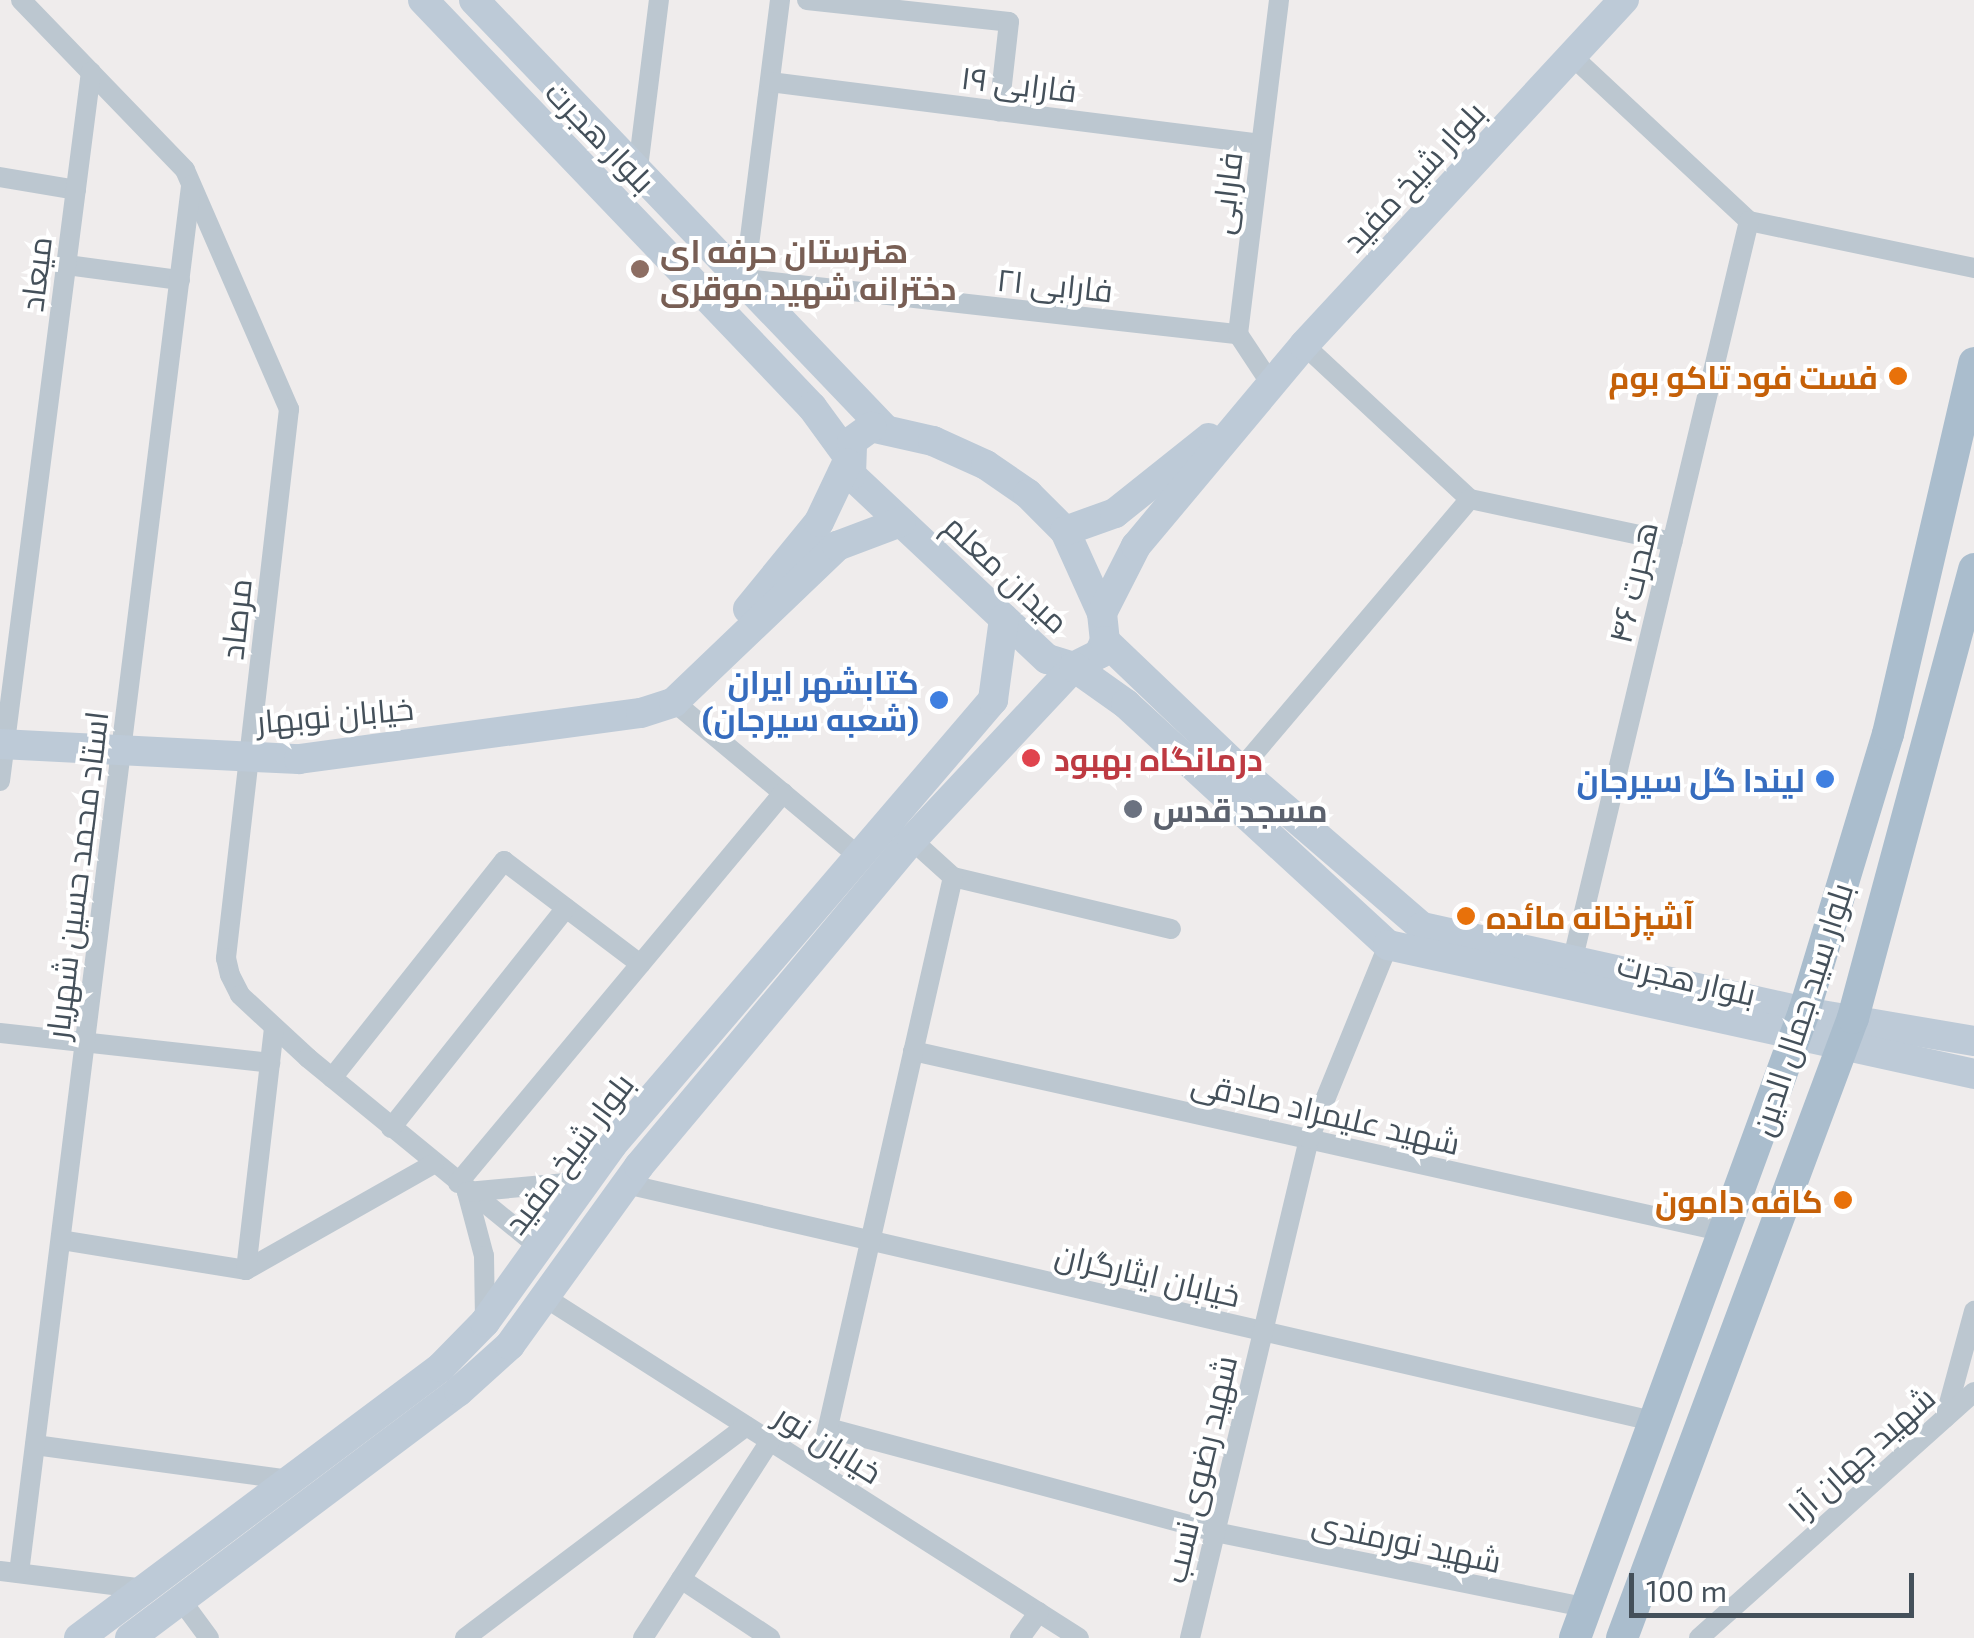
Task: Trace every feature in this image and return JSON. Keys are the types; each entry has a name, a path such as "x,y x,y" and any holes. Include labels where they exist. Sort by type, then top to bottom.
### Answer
{"main road":[{"name":"بلوار سید جمال الدین","path":"1581,1623 1799,1025 1888,734 1974,363"},
{"name":"بلوار سید جمال الدین","path":"1622,1638 1848,1034 1974,569"}],"street":[{"name":"مرصاد","path":"22,0 192,185 290,409 253,758 226,958 240,995 433,1164 540,1248"},
{"name":"بلوار هجرت","path":"423,0 812,407 847,459"},
{"name":"بلوار هجرت","path":"474,0 883,427"},
{"path":"638,168 659,0"},
{"path":"745,279 780,0"},
{"path":"807,0 1009,22 999,111"},
{"name":"فارابی","path":"1238,334 1279,0"},
{"name":"بلوار شیخ مفید","path":"1263,393 1624,0"},
{"path":"1572,56 1748,220 1974,268"},
{"name":"میعاد","path":"0,782 91,72"},
{"name":"فارابی ۱۹","path":"770,82 1262,144"},
{"path":"0,178 76,190"},
{"name":"استاد محمد حسین شهریار","path":"10,1572 35,1445 192,185"},
{"name":"هجرت ۴۶","path":"1573,958 1748,220"},
{"path":"67,265 180,280"},
{"name":"فارابی ۲۱","path":"745,279 1238,334"},
{"path":"1238,334 1263,393"},
{"path":"1304,344 1470,498 1672,542"},
{"path":"1065,531 1115,513 1263,393"},
{"path":"1104,627 1136,546 1263,393"},
{"path":"856,854 674,702 828,534 847,459 860,432 883,427"},
{"name":"میدان معلم","path":"847,459 901,522 1046,659 1074,667 1088,663 1104,627 1065,531 986,465 883,427"},
{"path":"1240,770 1470,498"},
{"path":"1115,513 1136,546"},
{"path":"828,534 901,522"},
{"path":"1004,619 993,700 1010,706 1018,722"},
{"name":"بلوار هجرت","path":"1104,627 1240,770 1422,928 1573,958 1799,1025"},
{"name":"بلوار هجرت","path":"1074,667 1126,704 1388,945 1799,1025"},
{"name":"بلوار شیخ مفید","path":"130,1638 459,1390 510,1345 626,1184 912,840 1018,722 1074,667"},
{"name":"بلوار شیخ مفید","path":"79,1638 441,1368 485,1322 588,1180 856,854 993,700"},
{"name":"خیابان نوبهار","path":"2,744 299,759 641,713 674,702"},
{"path":"462,1188 640,964 783,793"},
{"path":"912,840 953,877 1171,929"},
{"path":"332,1078 504,861 640,964"},
{"path":"818,1472 953,877"},
{"path":"391,1128 566,908"},
{"name":"شهید رضوی نسب","path":"1190,1638 1308,1139 1388,945"},
{"path":"1799,1025 1848,1034 1974,1074"},
{"path":"246,1270 274,1028"},
{"path":"0,1033 270,1064"},
{"path":"1848,1034 1974,1040"},
{"name":"شهید علیمراد صادقی","path":"913,1051 1725,1232"},
{"path":"60,1240 246,1270 433,1164"},
{"path":"462,1188 588,1180"},
{"name":"خیابان ایثارگران","path":"626,1184 1657,1422"},
{"path":"462,1188 484,1256 485,1322"},
{"name":"خیابان نور","path":"546,1298 1080,1638"},
{"path":"1944,1420 1974,1311"},
{"name":"شهید جهان آرا","path":"1699,1638 1974,1392"},
{"path":"465,1638 746,1426"},
{"name":"شهید نورمندی","path":"828,1428 1215,1532 1581,1623"},
{"path":"643,1638 770,1441"},
{"path":"35,1445 290,1480"},
{"path":"10,1572 145,1589"},
{"path":"681,1580 770,1638"},
{"path":"181,1600 209,1638"},
{"path":"1020,1638 1039,1612"}],"place":[{"name":"هنرستان حرفه ای دخترانه شهید موقری","path":"640,269"},
{"name":"فست فود تاکو بوم","path":"1898,376"},
{"name":"کتابشهر ایران (شعبه سیرجان)","path":"939,700"},
{"name":"درمانگاه بهبود","path":"1031,758"},
{"name":"لیندا گل سیرجان","path":"1825,779"},
{"name":"مسجد قدس","path":"1133,809"},
{"name":"آشپزخانه مائده","path":"1466,916"},
{"name":"کافه دامون","path":"1843,1200"}]}
